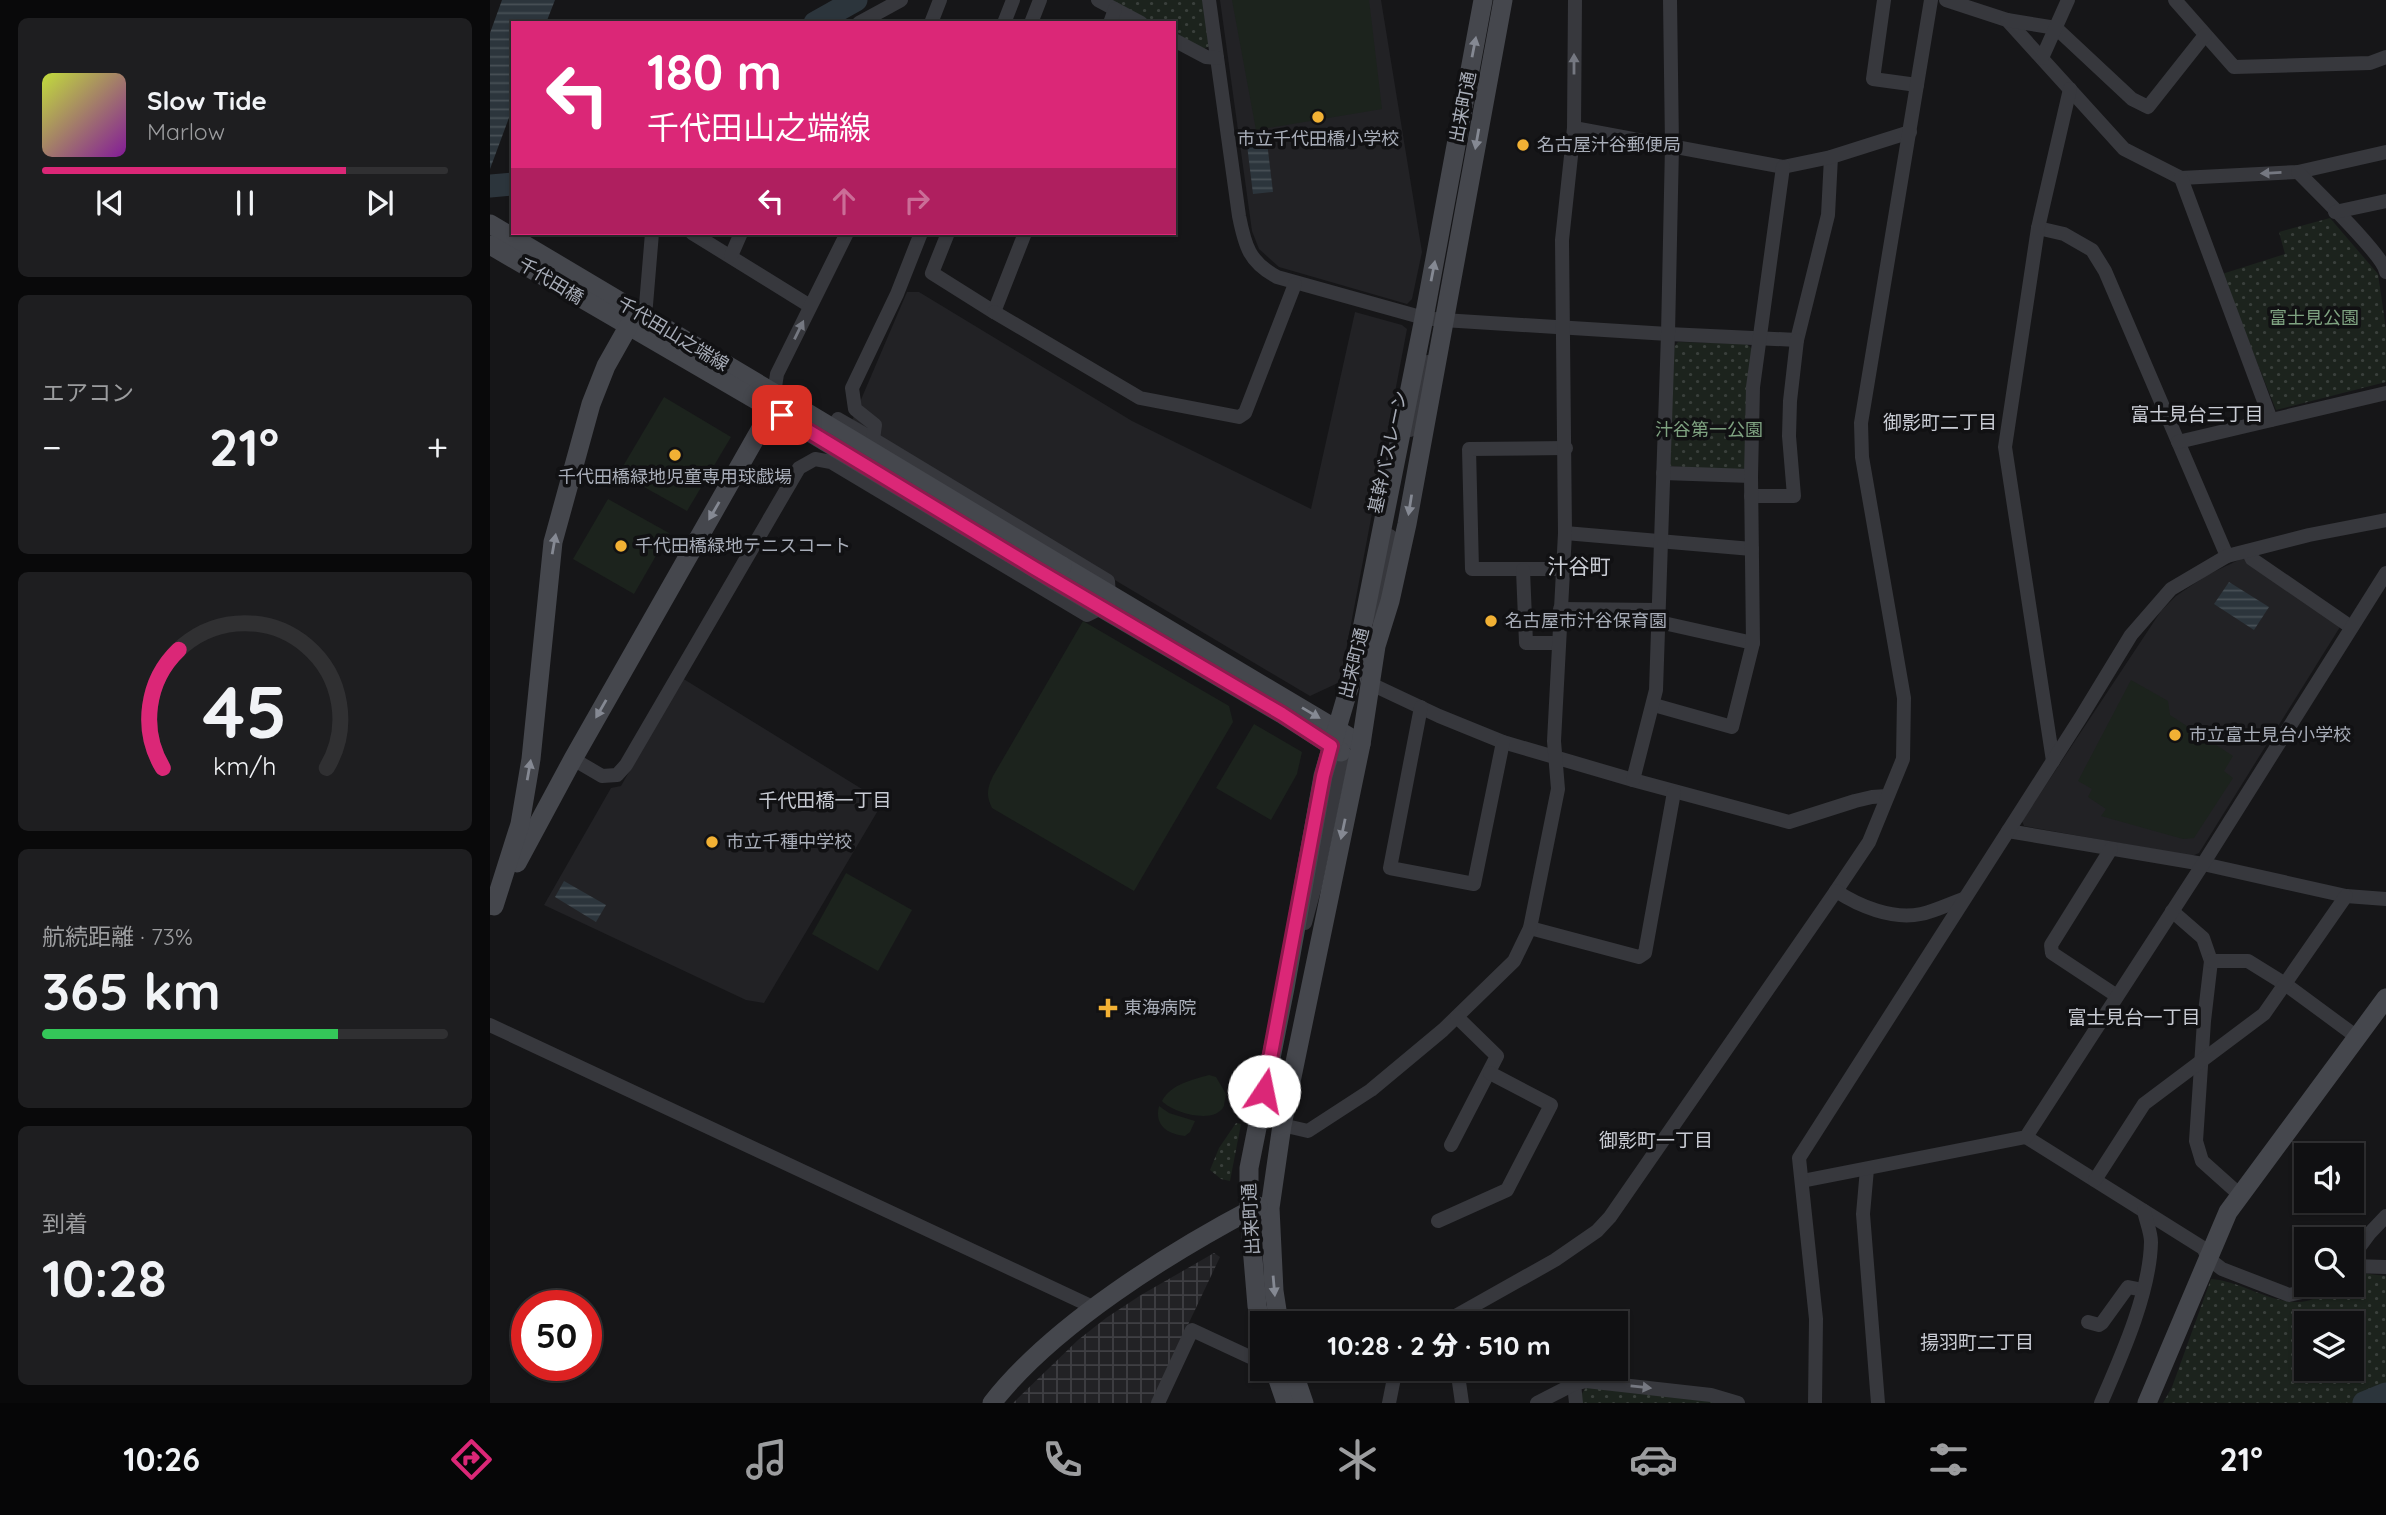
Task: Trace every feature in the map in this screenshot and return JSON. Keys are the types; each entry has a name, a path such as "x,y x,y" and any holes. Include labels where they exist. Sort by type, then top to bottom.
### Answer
{"street":[{"path":"863,21 901,0"},
{"path":"932,21 940,0"},
{"path":"1005,21 1013,0"},
{"path":"1032,21 1040,0"},
{"path":"1098,0 1113,16 1133,21"},
{"path":"1209,0 1238,216 1245,248 1261,268 1295,284 1435,320 1797,340"},
{"name":"出来町通","path":"1258,1311 1249,1211 1249,1168 1323,776 1346,745 1371,684 1376,646 1390,601 1407,524 1483,0"},
{"name":"出来町通","path":"1278,1311 1271,1248 1271,1199 1346,745 1353,674 1435,320 1453,269 1503,0"},
{"path":"1282,1125 1308,1131 1371,1090 1457,1017 1514,961 1530,928 1558,789 1554,741 1565,533 1566,448 1562,240 1574,128 1574,0"},
{"path":"1633,780 1654,705 1668,334 1672,146 1671,0"},
{"path":"1884,0 1873,79 1917,85"},
{"path":"1466,1311 1555,1260 1597,1231 1610,1217 1869,842 1903,759 1904,698 1863,457 1861,423 1931,0"},
{"path":"1946,0 2007,20 2056,28 2132,99 2148,107 2204,35"},
{"path":"2042,58 2068,0"},
{"path":"2175,0 2234,67 2371,63 2386,57"},
{"path":"2007,20 2124,149 2180,178 2298,172 2386,152"},
{"path":"1176,41 1206,57 1217,58"},
{"path":"2053,761 2005,447 2038,228 2070,89"},
{"path":"1574,128 1783,167 1832,157 1910,132"},
{"path":"1751,496 1794,496 1789,424 1797,340 1828,215 1832,157"},
{"path":"1654,705 1732,727 1753,643 1753,387 1783,167"},
{"path":"2298,172 2363,239 2386,268"},
{"path":"2180,178 2271,420"},
{"path":"2335,212 2386,201"},
{"name":"千代田山之端線","path":"490,224 611,297 628,320 782,406 1105,601 1282,714 1346,745"},
{"path":"2038,228 2064,234 2092,250 2105,271 2227,556"},
{"path":"531,818 531,759 553,542 591,404 628,320 651,235"},
{"path":"695,235 810,306"},
{"path":"731,256 740,235"},
{"path":"492,910 531,818 573,759 782,406 777,374 846,235"},
{"path":"873,439 875,425 855,410 852,388 897,294 920,235"},
{"path":"947,235 932,273 993,312 1140,398 1239,417 1245,413 1295,284"},
{"path":"993,312 1024,235"},
{"name":"千代田橋","path":"490,245 628,320"},
{"path":"2178,442 2386,393"},
{"path":"573,759 602,776 617,775 626,765 799,468 815,460 831,462 1087,615 1105,601 1108,581 838,419 815,460"},
{"path":"1563,569 1472,569 1469,449 1566,448"},
{"path":"1663,473 1751,476"},
{"path":"1815,1403 1816,1318 1799,1158 2131,635 2171,589 2227,556 2309,535 2386,520"},
{"path":"1565,533 1752,549"},
{"path":"2248,551 2252,559 2351,627"},
{"path":"1523,570 1526,642 1558,643"},
{"path":"2026,1137 2203,864 2386,573"},
{"path":"1560,609 1658,616 1753,643"},
{"path":"1371,684 1503,742 1789,822 1855,801 1887,796"},
{"path":"1421,707 1390,868 1474,884 1503,742"},
{"path":"1530,928 1639,957 1645,953 1674,792"},
{"path":"2008,831 2203,864 2346,895 2386,899"},
{"path":"2111,849 2051,945 2052,953 2118,996"},
{"path":"1836,891 1870,907 1902,915 1920,914 1963,899"},
{"path":"2095,1180 2144,1104 2264,1014 2346,895"},
{"path":"2172,911 2203,938 2211,961 2196,1141 2202,1161 2240,1195"},
{"path":"2211,961 2248,961 2285,984 2357,1037"},
{"path":"2147,1403 2228,1212 2386,998"},
{"path":"1451,1146 1497,1056 1457,1017"},
{"path":"490,1026 1095,1308"},
{"path":"1438,1221 1507,1190 1551,1105 1490,1073"},
{"path":"1802,1181 2026,1137 2203,1248 2208,1259 2222,1269 2289,1295 2294,1294"},
{"path":"1867,1169 1863,1214 1878,1403"},
{"path":"992,1403 1035,1356 1095,1308 1154,1267 1271,1199"},
{"path":"2101,1403 2122,1355 2143,1290 2151,1241 2144,1211"},
{"path":"2364,1243 2386,1216"},
{"path":"2364,1266 2386,1267"},
{"path":"2088,1322 2099,1325 2102,1323 2128,1287 2143,1290"},
{"path":"1158,1403 1192,1330 1250,1357"},
{"path":"1278,1381 1286,1403"},
{"path":"1296,1381 1304,1403"},
{"path":"1389,1403 1393,1381"},
{"path":"1459,1381 1462,1403"},
{"path":"1537,1403 1574,1384 1587,1381 1712,1395 1738,1403"},
{"path":"1574,1384 1576,1403"}],"shaded area":[{"path":"502,0 555,0 547,21 511,21 511,112 490,169 490,33"},
{"name":"市立千代田橋小学校","path":"1220,0 1381,0 1422,252 1412,299 1407,304 1279,267 1259,249 1252,231"},
{"path":"1267,142 1273,192 1253,194 1247,145"},
{"path":"907,292 919,292 1132,421 1311,509 1355,312 1402,325 1407,329 1340,682 1310,696 851,423"},
{"name":"市立富士見台小学校","path":"2243,558 2340,627 2199,853 2192,856 2024,826 2022,821 2161,611 2176,596 2207,575"},
{"path":"2229,582 2269,607 2254,630 2214,604"},
{"path":"682,678 883,802 764,1003 746,1000 544,905 611,788 621,786"},
{"path":"564,881 606,905 596,922 555,897"},
{"path":"1214,1253 1220,1257 1151,1403 1013,1403 1078,1340 1106,1318"}],"green space":[{"path":"1109,0 1203,0 1210,46 1203,49 1176,35 1176,21 1149,21"},
{"path":"1232,0 1369,0 1382,109 1256,130"},
{"name":"富士見公園","path":"2330,218 2378,274 2386,329 2386,382 2276,410 2222,274 2285,254 2279,232"},
{"name":"汁谷第一公園","path":"1678,342 1747,344 1752,349 1746,466 1742,471 1670,466 1674,347"},
{"name":"千代田橋緑地児童専用球戯場","path":"664,397 731,437 687,511 619,473"},
{"name":"千代田橋緑地テニスコート","path":"608,499 669,533 634,594 573,559"},
{"path":"1083,621 1229,706 1233,722 1134,891 992,808 988,796 993,776"},
{"path":"2131,680 2168,701 2170,715 2233,756 2224,771 2233,778 2194,838 2183,839 2101,816 2106,809 2088,797 2092,789 2078,781"},
{"path":"1254,724 1302,752 1297,774 1271,820 1216,788"},
{"path":"846,873 912,910 878,971 812,934"},
{"path":"1209,1075 1216,1077 1226,1094 1224,1106 1219,1112 1212,1115 1194,1115 1175,1110 1162,1101 1176,1087"},
{"path":"1159,1106 1169,1113 1195,1121 1190,1132 1185,1136 1164,1128 1159,1119"},
{"path":"1236,1123 1241,1124 1230,1181 1221,1179 1210,1170 1219,1148"},
{"path":"2364,1273 2386,1276 2386,1403 2163,1403 2172,1387 2211,1279 2232,1283 2285,1301 2311,1300 2317,1297 2364,1297"},
{"path":"2386,1382 2386,1403 2339,1403"},
{"path":"1587,1386 1721,1403 1581,1403 1581,1395"}],"waterway":[{"path":"819,21 856,0"},
{"path":"490,186 511,184"},
{"path":"2364,1403 2386,1394"}],"place":[{"name":"市立千代田橋小学校","path":"1318,117"},
{"name":"名古屋汁谷郵便局","path":"1523,145"},
{"name":"千代田橋緑地児童専用球戯場","path":"675,455"},
{"name":"千代田橋緑地テニスコート","path":"621,546"},
{"name":"名古屋市汁谷保育園","path":"1491,621"},
{"name":"市立富士見台小学校","path":"2175,735"},
{"name":"市立千種中学校","path":"712,842"},
{"name":"東海病院","path":"1108,1008"}],"district":[{"name":"富士見台三丁目","path":"2197,414"},
{"name":"御影町二丁目","path":"1940,422"},
{"name":"汁谷町","path":"1579,567"},
{"name":"千代田橋一丁目","path":"825,800"},
{"name":"富士見台一丁目","path":"2134,1017"},
{"name":"御影町一丁目","path":"1656,1140"},
{"name":"揚羽町二丁目","path":"1977,1342"}],"route":[{"path":"782,415 1282,714 1331,746 1323,776 1264,1091"}]}
